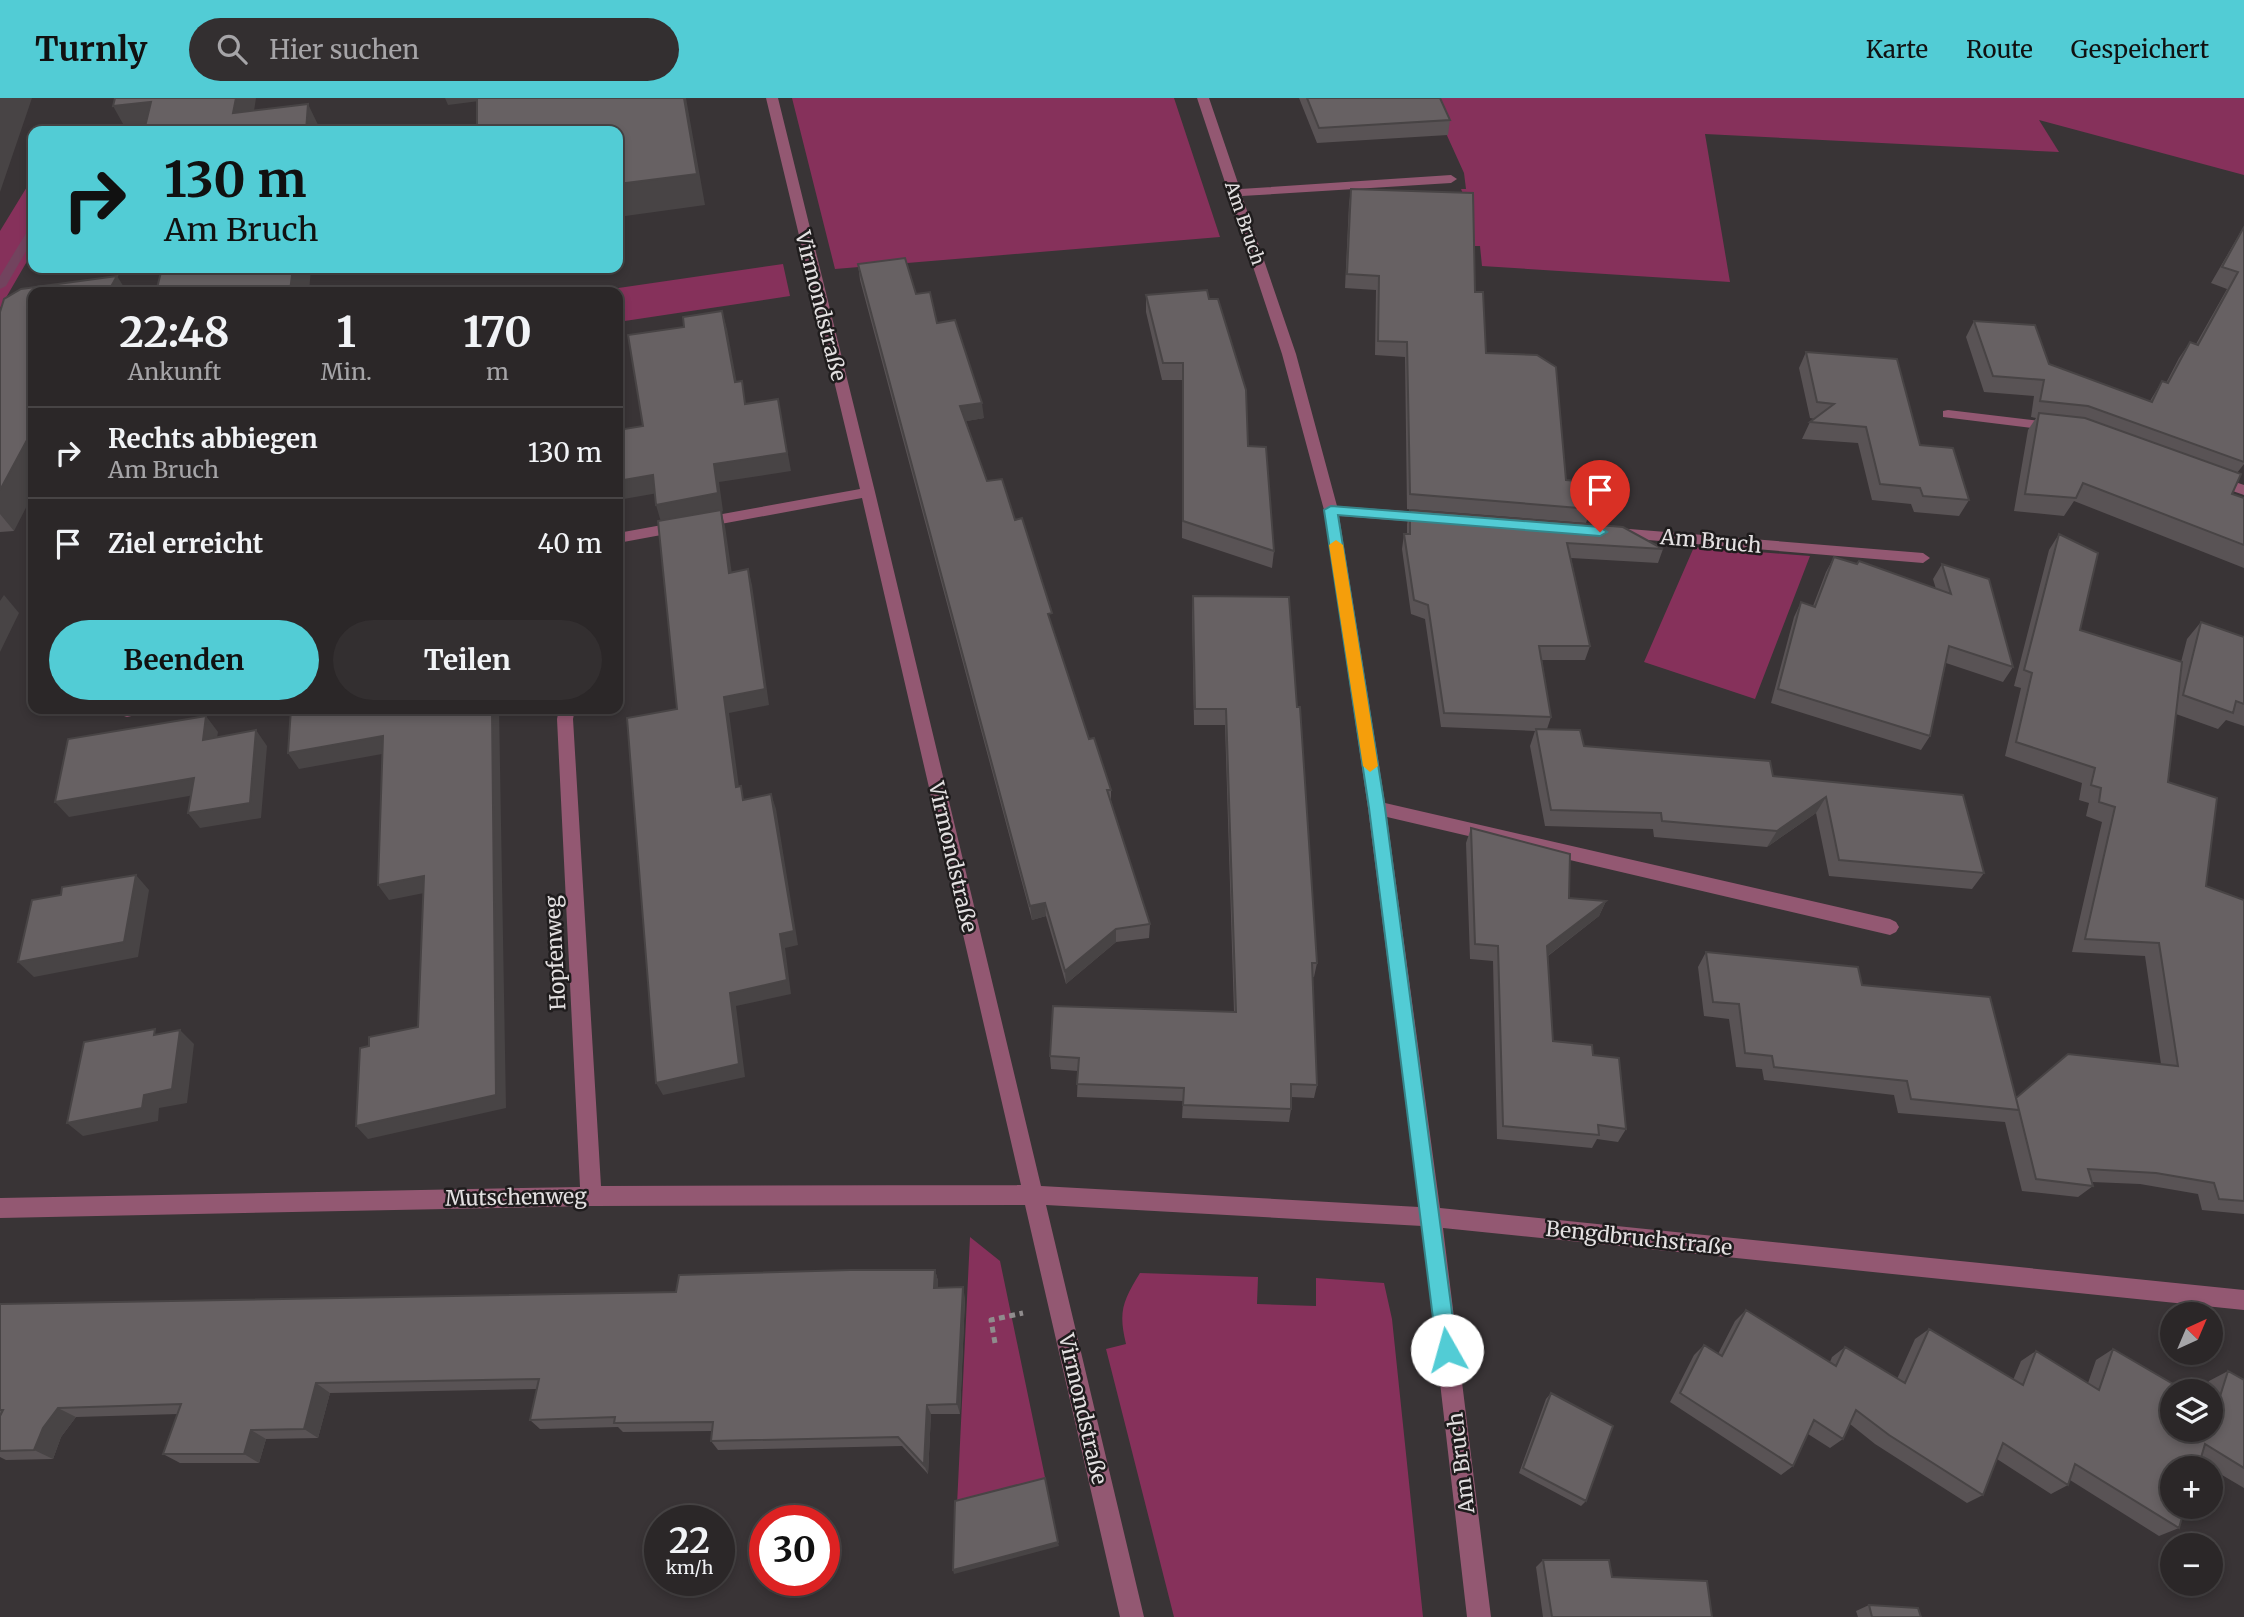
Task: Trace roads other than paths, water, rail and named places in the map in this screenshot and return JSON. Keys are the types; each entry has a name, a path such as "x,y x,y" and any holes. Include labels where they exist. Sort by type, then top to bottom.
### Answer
{"street":[{"name":"Virmondstraße","path":"772,98 868,492 1132,1617"},
{"name":"Am Bruch","path":"1203,98 1289,355 1331,510 1377,808 1431,1216 1479,1617"},
{"path":"1236,193 1451,179"},
{"path":"1948,414 2077,429"},
{"path":"2205,476 2244,490"},
{"path":"623,537 868,492"},
{"path":"1331,510 1455,520"},
{"name":"Am Bruch","path":"1606,532 1923,558"},
{"name":"Hopfenweg","path":"566,714 591,1196"},
{"path":"1377,808 1890,927"},
{"name":"Mutschenweg","path":"0,1208 591,1196 1032,1195"},
{"name":"Bengdbruchstraße","path":"1032,1195 1431,1216 2244,1300"}],"waterway":[{"path":"0,286 28,238"}]}
